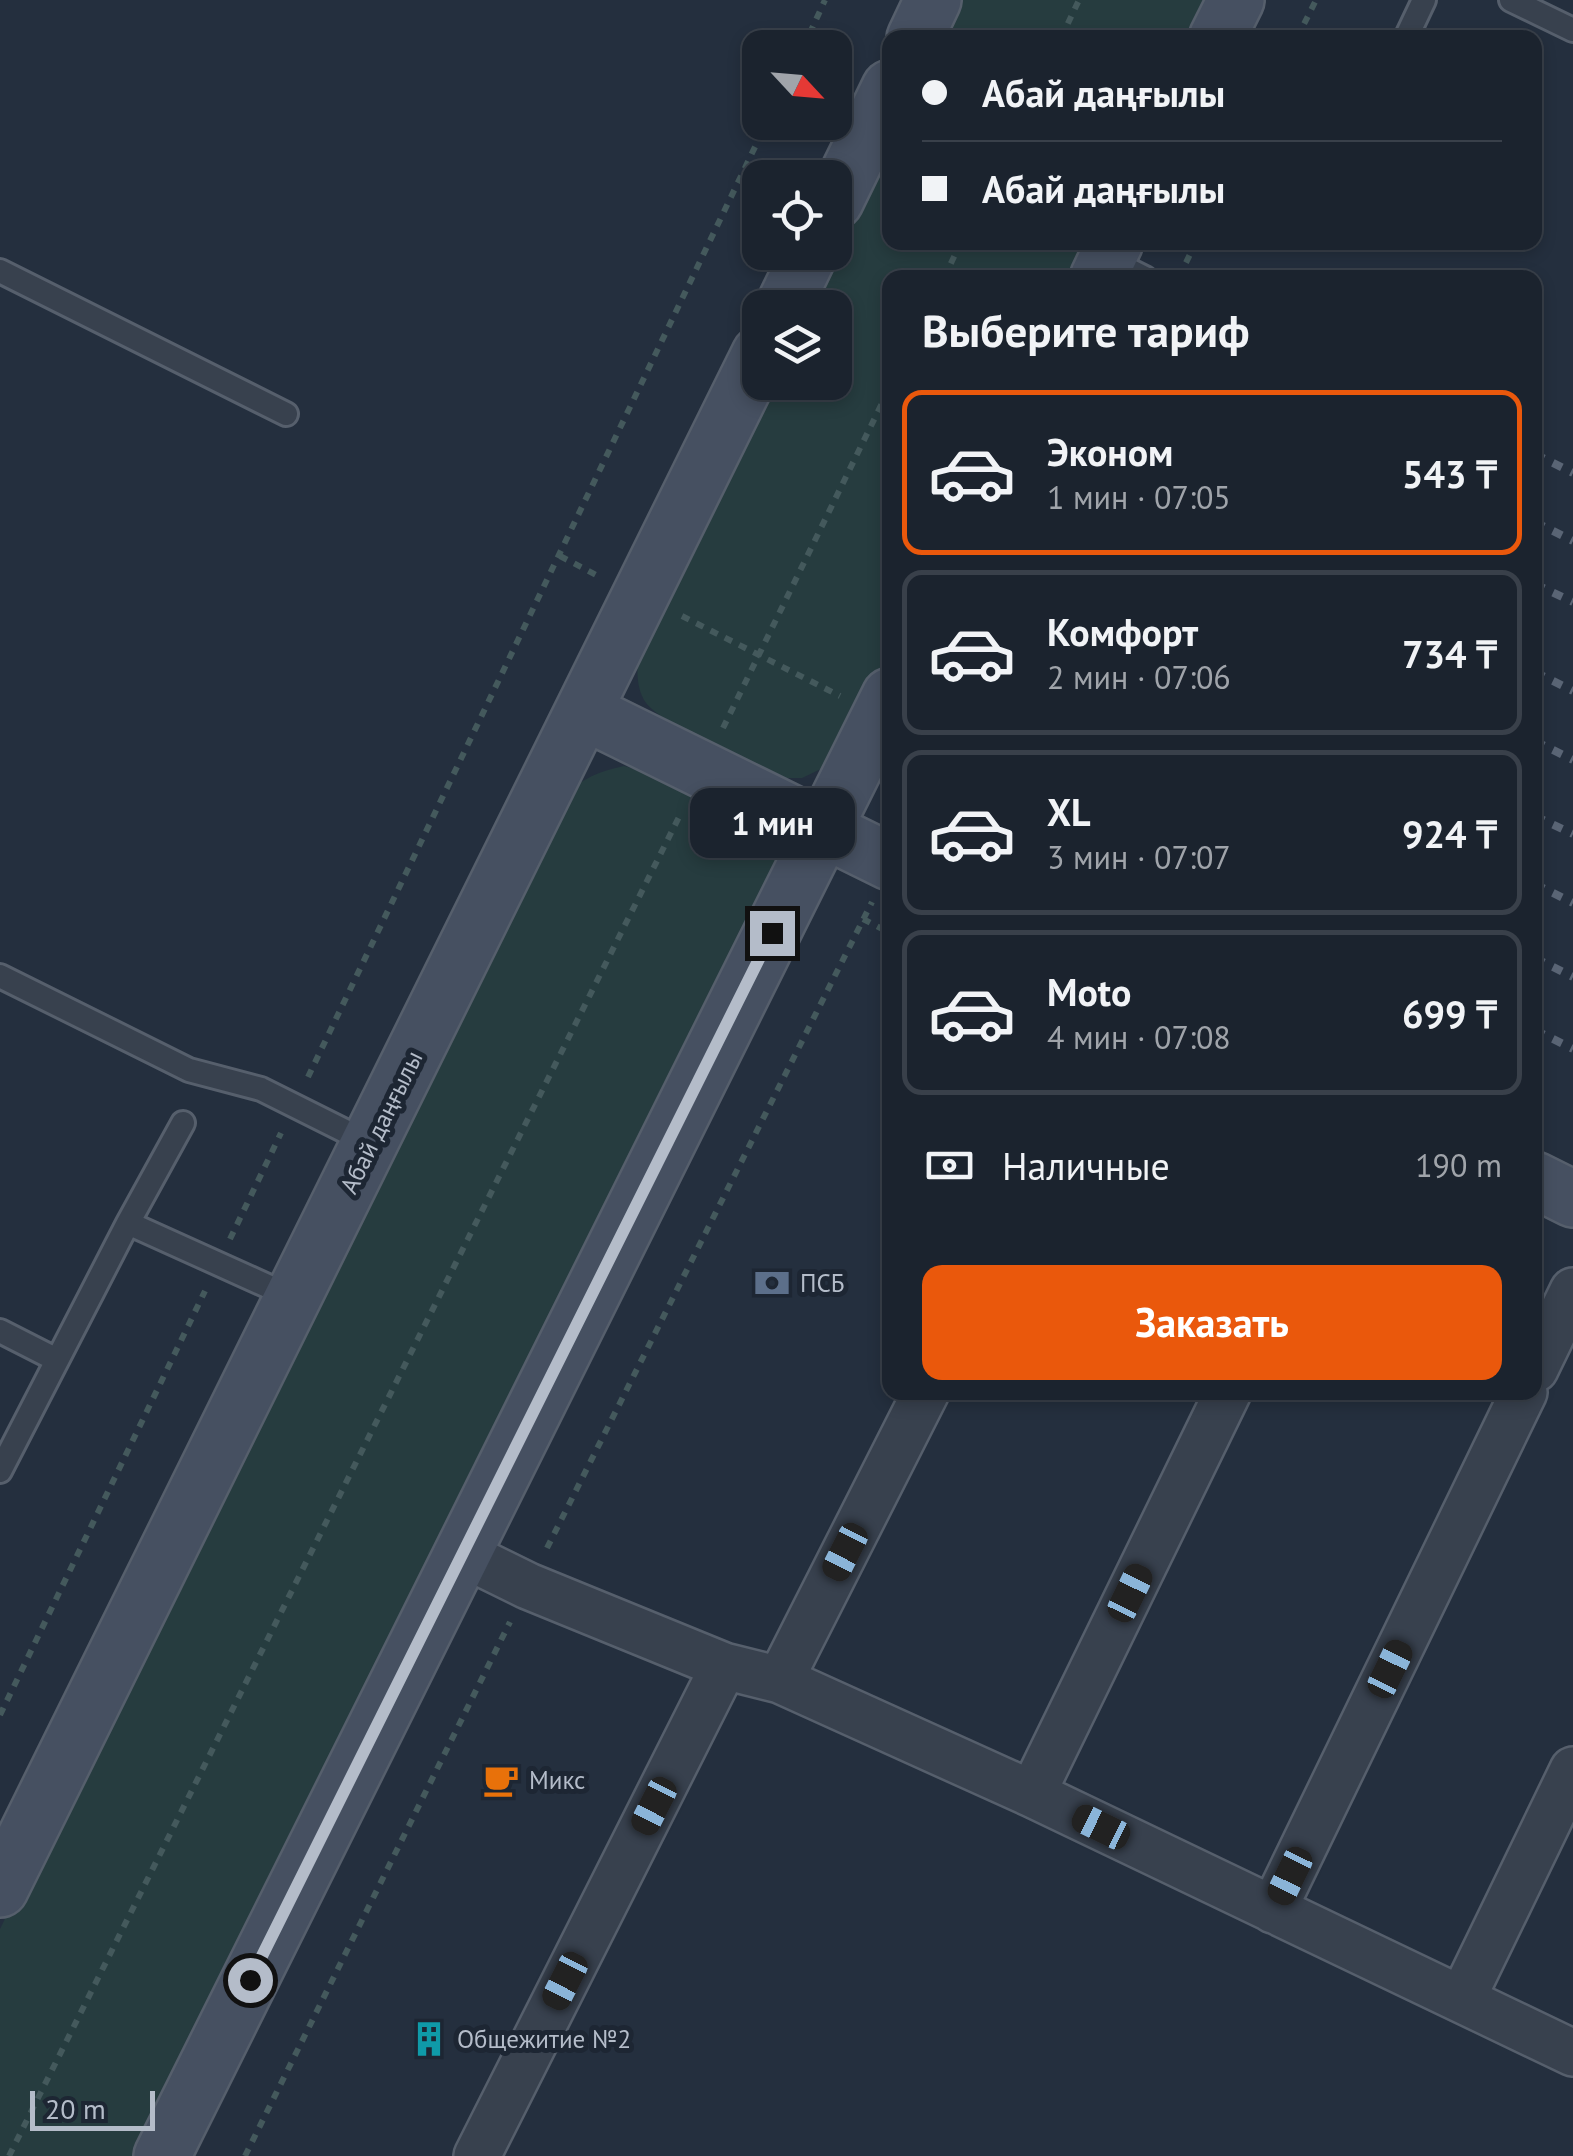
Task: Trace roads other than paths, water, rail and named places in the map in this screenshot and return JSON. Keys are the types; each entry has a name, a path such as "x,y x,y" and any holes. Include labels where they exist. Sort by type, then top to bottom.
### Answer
{"main road":[{"path":"919,30 933,0"},
{"path":"1221,30 1236,0"},
{"path":"852,165 882,104"},
{"name":"Абай даңғылы","path":"0,1889 742,391"},
{"path":"586,712 823,830 882,876"},
{"path":"162,2156 882,713"},
{"path":"1542,1184 1573,1199"}],"street":[{"path":"1542,1354 1573,1290"},
{"path":"780,1680 922,1400"},
{"path":"1032,1794 1224,1400"},
{"path":"1273,1910 1520,1400"},
{"path":"464,1554 528,1586 724,1666 780,1680 1032,1794 1573,2054"},
{"path":"477,2156 724,1666"},
{"path":"1462,1998 1573,1770"}],"lane":[{"path":"1410,30 1424,0"},
{"path":"1511,0 1573,30"},
{"path":"0,271 286,414"},
{"path":"0,976 189,1070 261,1089 371,1144"},
{"path":"0,1471 184,1123"},
{"path":"128,1223 294,1298"},
{"path":"0,1331 57,1360"}],"railway":[{"path":"1542,458 1573,473"},
{"path":"1542,526 1573,541"},
{"path":"1542,587 1573,602"},
{"path":"1542,676 1573,691"},
{"path":"1542,744 1573,760"},
{"path":"1542,819 1573,834"},
{"path":"1542,888 1573,903"},
{"path":"1542,962 1573,977"},
{"path":"1542,1034 1573,1049"}],"place":[{"name":"ПСБ","path":"772,1283"},
{"name":"Микс","path":"501,1780"},
{"name":"Общежитие №2","path":"429,2039"}]}
